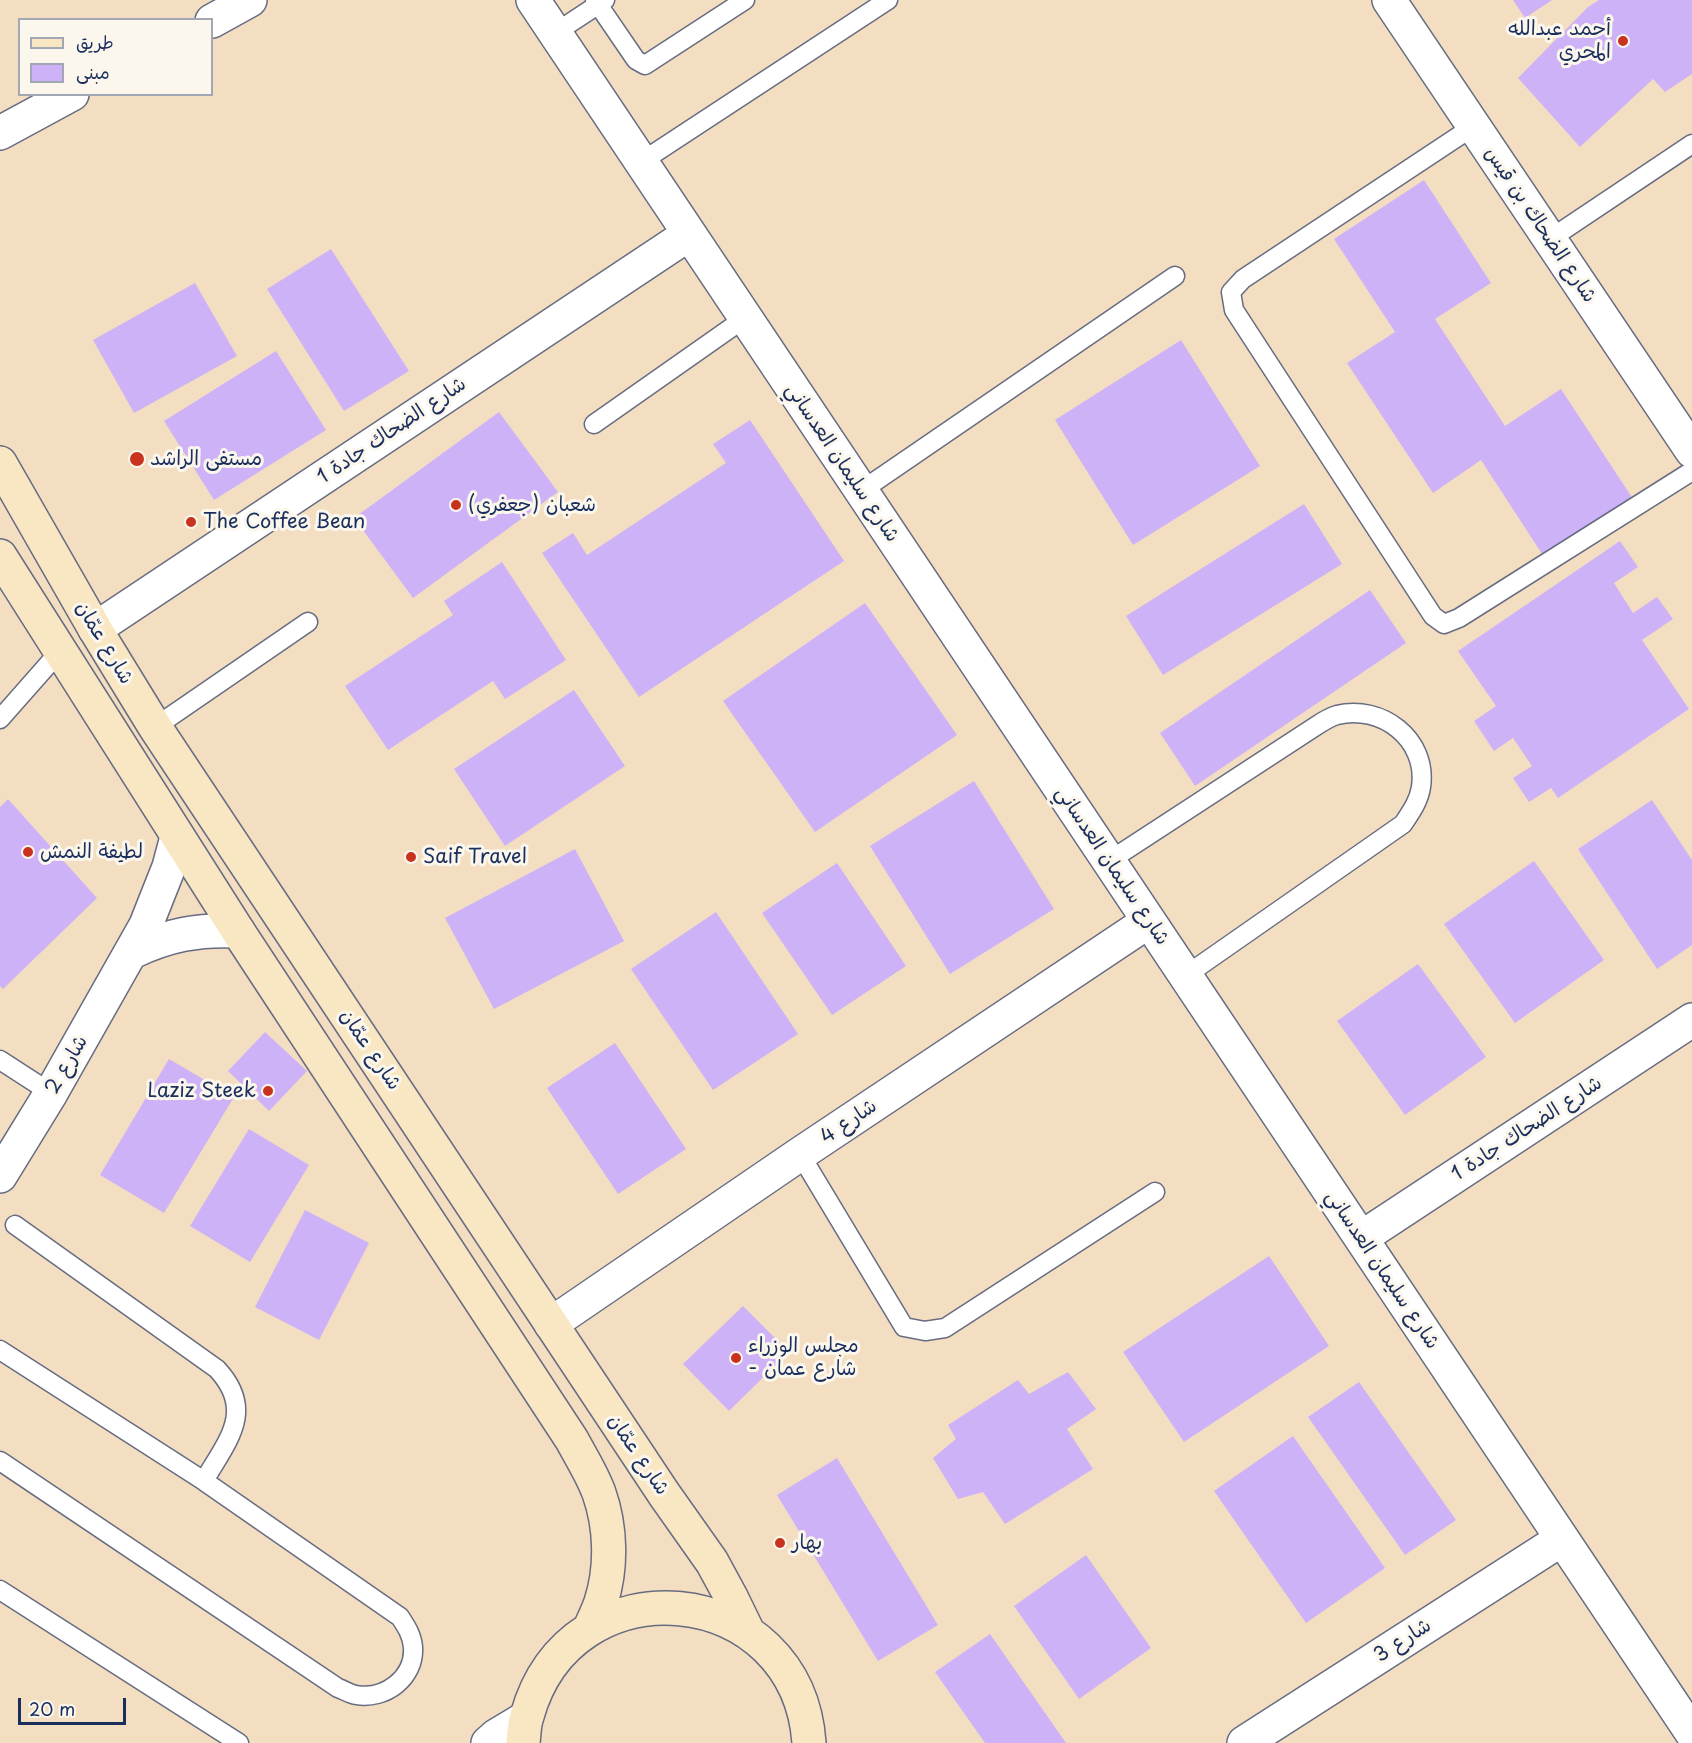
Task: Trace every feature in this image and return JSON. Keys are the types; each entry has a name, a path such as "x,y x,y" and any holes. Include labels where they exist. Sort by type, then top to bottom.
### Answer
{"main road":[{"name":"شارع عمّان","path":"0,463 95,629 155,727 664,1494 712,1562 748,1632"},
{"name":"شارع عمّان","path":"0,556 177,837 572,1440 588,1468 599,1493 608,1548 607,1576 601,1603 590,1628"},
{"path":"525,1731 535,1691 549,1667 568,1645 590,1628 620,1614 653,1607 686,1608 718,1616 748,1632 776,1657 795,1688 813,1736"}],"street":[{"path":"213,20 250,0"},
{"name":"شارع سليمان العدساني","path":"533,0 1692,1733"},
{"name":"شارع الضحاك بن قيس","path":"1389,0 1692,451"},
{"path":"0,133 68,96"},
{"name":"شارع الضحاك جادة 1","path":"95,629 689,234"},
{"name":"شارع 2","path":"0,1176 51,1093 132,952 159,896 177,837"},
{"name":"شارع 4","path":"551,1324 800,1154 1149,921"},
{"path":"132,952 152,943 194,931 238,931"},
{"name":"شارع الضحاك جادة 1","path":"1361,1238 1692,1020"},
{"name":"شارع 3","path":"1244,1743 1562,1539"},
{"path":"489,1743 496,1736 525,1731"}],"lane":[{"path":"555,33 600,2 636,60 645,64 745,0"},
{"path":"641,162 888,0"},
{"path":"1473,126 1243,279 1231,292 1234,310 1432,616 1444,624 1459,618 1692,471"},
{"path":"1550,239 1692,144"},
{"path":"861,491 1175,276"},
{"path":"594,424 746,318"},
{"path":"155,727 308,622"},
{"path":"0,719 60,651"},
{"path":"1109,861 1335,715 1357,712 1378,717 1398,727 1412,744 1420,763 1421,786 1416,806 1403,824 1185,976"},
{"path":"0,1060 51,1093"},
{"path":"800,1154 904,1327 925,1331 945,1328 1155,1192"},
{"path":"15,1225 217,1369 226,1378 236,1403 234,1430 204,1481"},
{"path":"0,1350 204,1481 400,1617 410,1631 413,1648 410,1666 401,1681 388,1691 371,1696 354,1695 338,1688 0,1461"},
{"path":"0,1590 239,1743"}],"building":[{"path":"1513,0 1552,0 1525,18"},
{"name":"أحمد عبدالله المحري","path":"1599,0 1692,0 1692,74 1665,92 1653,79 1580,147 1518,78 1588,7"},
{"path":"1424,180 1491,283 1435,319 1505,426 1561,389 1633,499 1544,557 1481,460 1433,493 1347,363 1395,332 1334,239"},
{"path":"331,249 409,371 344,411 267,289"},
{"path":"195,283 237,356 134,413 93,340"},
{"path":"1181,340 1260,466 1133,545 1055,420"},
{"path":"276,351 326,430 214,500 164,421"},
{"name":"شعبان (جعفري)","path":"499,412 558,492 413,598 354,518"},
{"path":"750,420 844,561 639,697 542,553 573,533 587,555 726,463 713,444"},
{"path":"1304,504 1342,564 1163,675 1126,616"},
{"path":"1620,541 1638,567 1614,583 1633,613 1657,597 1673,619 1642,640 1689,709 1558,798 1551,788 1529,802 1513,778 1532,766 1513,738 1494,751 1474,721 1496,706 1458,651"},
{"path":"502,562 566,660 505,699 493,681 388,750 345,686 453,615 444,601"},
{"path":"1370,590 1406,643 1195,786 1160,733"},
{"path":"865,603 957,735 815,832 723,701"},
{"path":"574,690 625,766 505,846 454,769"},
{"path":"974,781 1054,909 950,974 870,846"},
{"name":"لطيفة النمش","path":"8,799 97,898 3,989 0,986 0,807"},
{"path":"1652,800 1692,860 1692,945 1657,969 1578,849"},
{"path":"575,849 624,941 494,1009 445,918"},
{"path":"1534,861 1604,960 1515,1023 1444,924"},
{"path":"837,863 906,966 832,1015 762,913"},
{"path":"716,912 798,1034 713,1090 631,969"},
{"path":"1418,964 1486,1057 1405,1115 1337,1021"},
{"name":"Laziz Steek","path":"265,1032 307,1071 269,1111 228,1071"},
{"path":"615,1043 686,1149 618,1194 547,1088"},
{"path":"169,1059 234,1097 164,1213 100,1175"},
{"path":"249,1129 309,1165 250,1262 190,1226"},
{"path":"305,1210 369,1243 319,1340 255,1307"},
{"path":"1269,1256 1329,1346 1184,1442 1123,1352"},
{"name":"مجلس الوزراء - شارع عمان","path":"743,1306 789,1352 729,1411 683,1364"},
{"path":"1068,1372 1096,1409 1067,1429 1093,1469 1005,1524 983,1492 958,1499 933,1458 956,1439 948,1425 1018,1380 1029,1394"},
{"path":"1359,1382 1456,1520 1405,1555 1308,1417"},
{"path":"1293,1436 1385,1568 1306,1623 1214,1491"},
{"path":"837,1458 938,1625 878,1661 777,1495"},
{"path":"1086,1555 1151,1648 1079,1699 1014,1606"},
{"path":"990,1634 1066,1743 985,1743 935,1672"}],"place":[{"name":"أحمد عبدالله المحري","path":"1623,41"},
{"name":"مستفى الراشد","path":"137,459"},
{"name":"شعبان (جعفري)","path":"456,505"},
{"name":"The Coffee Bean","path":"191,522"},
{"name":"لطيفة النمش","path":"28,852"},
{"name":"Saif Travel","path":"411,857"},
{"name":"Laziz Steek","path":"268,1091"},
{"name":"مجلس الوزراء - شارع عمان","path":"736,1358"},
{"name":"بهار","path":"780,1543"}]}
